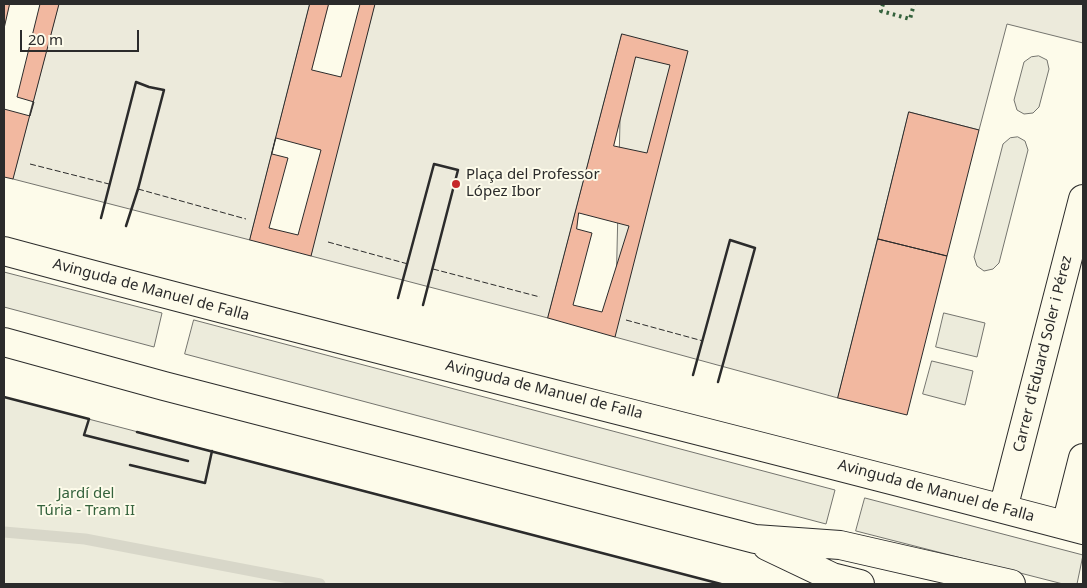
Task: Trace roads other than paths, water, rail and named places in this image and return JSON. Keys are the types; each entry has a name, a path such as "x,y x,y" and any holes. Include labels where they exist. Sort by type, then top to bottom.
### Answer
{"street":[{"name":"Carrer d'Eduard Soler i Pérez","path":"1003,509 1083,199"},
{"name":"Avinguda de Manuel de Falla","path":"4,251 1075,528"},
{"path":"4,342 164,386 754,539 840,545 1011,584"},
{"path":"1075,528 1083,458"},
{"path":"754,539 832,577 860,584"}],"waterway":[{"path":"4,532 85,539 320,584"}],"place":[{"name":"Plaça del Professor López Ibor","path":"456,184"}],"park label":[{"name":"Jardí del Túria - Tram II","path":"86,502"}]}
